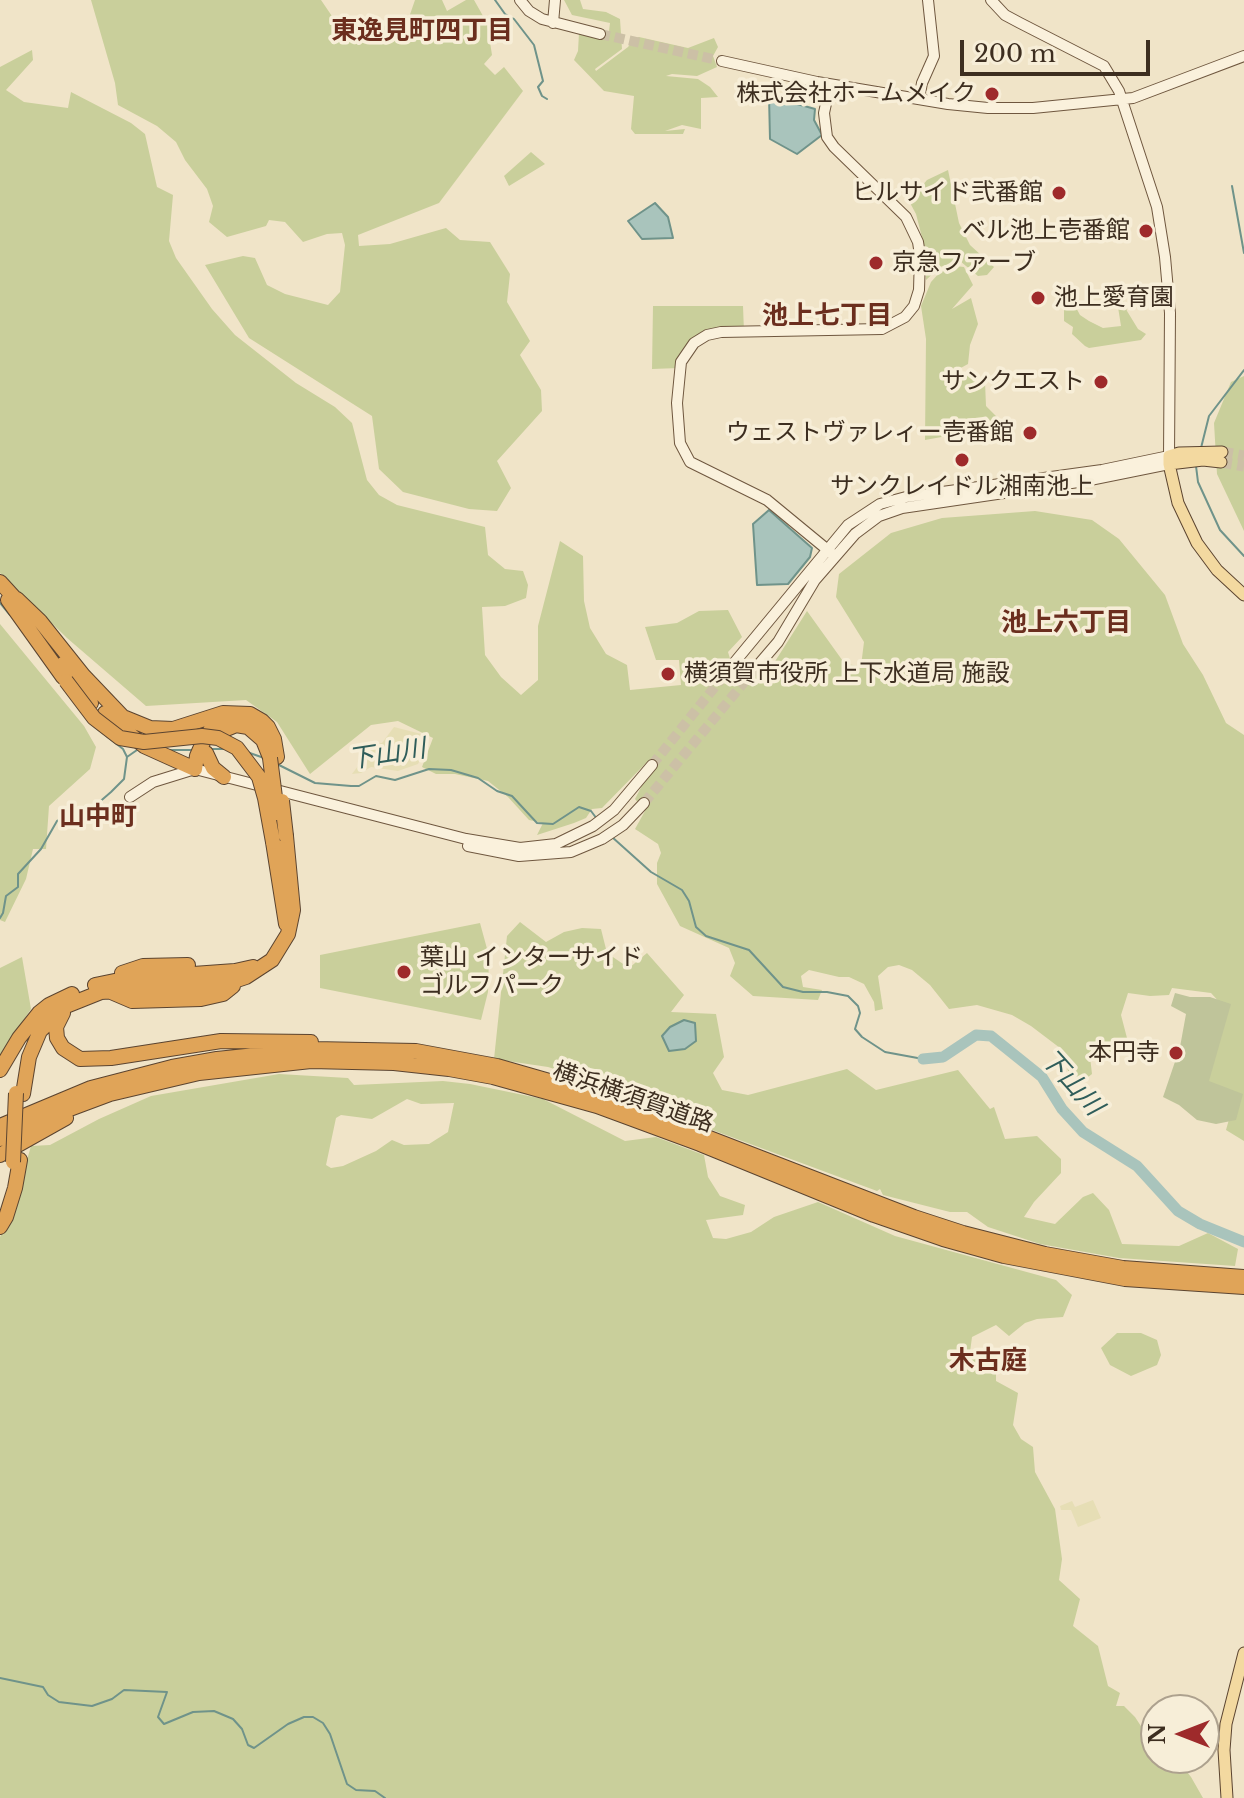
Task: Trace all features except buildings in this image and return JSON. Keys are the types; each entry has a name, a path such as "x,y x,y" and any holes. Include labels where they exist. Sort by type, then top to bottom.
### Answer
{"highway":[{"path":"0,586 123,717 150,728 173,729 223,713 250,714 268,727 274,739 273,757"},
{"path":"21,607 66,681 94,718 120,738 144,742 202,736 218,738 237,748 259,777 280,838 293,910 283,946 272,960 233,977"},
{"path":"21,607 101,709 143,747 193,770"},
{"path":"111,986 225,984 271,953 281,938 286,924 269,737 249,720 229,719 212,728 193,770"},
{"path":"193,770 217,732 236,725 248,727 257,733 273,757"},
{"path":"206,753 213,768 224,777"},
{"path":"0,1070 27,1026 49,1005 111,986 143,966 216,963 233,977"},
{"path":"64,1002 56,1027 57,1038 63,1048 80,1059 111,1058 221,1041 277,1040 379,1049"},
{"path":"0,1212 10,1185 20,1093 29,1057 40,1031 64,1002"},
{"name":"横浜横須賀道路","path":"0,1126 91,1088 172,1067 273,1052 379,1049 455,1057 598,1095 914,1217 1009,1246 1123,1268 1244,1277"},
{"name":"横浜横須賀道路","path":"0,1139 27,1125 110,1094 199,1073 265,1064 349,1060 449,1069 493,1077 597,1106 943,1239 1086,1274 1165,1284 1244,1287"},
{"path":"11,1159 65,1119 199,1073"},
{"path":"0,1227 15,1188 11,1159"}],"main road":[{"path":"1222,457 1169,460 1178,503 1197,543 1217,570 1244,595"},
{"path":"1227,1798 1226,1724 1244,1653"}],"street":[{"path":"520,0 529,11 553,23 600,34"},
{"path":"553,23 555,0"},
{"path":"919,99 922,83 934,56 928,0"},
{"path":"734,663 831,552 872,520 902,508 1085,481 1169,460 1168,282 1157,207 1122,99 1104,66 1005,15 991,0"},
{"path":"722,61 830,85 988,108 1059,106 1122,99 1156,91 1244,56"},
{"path":"830,85 824,113 827,137 906,217 918,242 919,290 914,306 905,317 882,329 721,332 707,335 694,343 681,362 677,403 680,443 690,462 767,500 831,552"},
{"path":"760,663 778,642 831,552"},
{"path":"130,797 167,776 193,770 495,846 520,848 556,844 593,826 614,810 652,765"},
{"path":"193,770 507,855 545,856 583,848 623,825 644,803"}],"shaded area":[{"path":"394,727 429,736 418,764 398,771 371,767 352,774 364,758 364,746 382,743"},
{"path":"1093,1500 1101,1518 1078,1527 1071,1510 1061,1510 1060,1506 1072,1501 1075,1507"}],"green space":[{"path":"91,0 321,0 338,25 406,26 415,0 442,0 447,11 466,0 474,0 487,23 492,55 484,64 495,75 504,67 523,91 439,203 358,235 359,246 390,244 446,228 460,240 490,242 510,274 507,302 530,341 520,355 541,390 542,411 497,461 511,488 497,511 469,509 403,492 379,469 372,416 249,338 205,265 243,256 255,258 267,285 285,294 328,305 340,292 345,245 342,233 303,242 285,222 269,220 266,226 227,237 209,222 213,206 207,189 176,142 157,126 118,105 115,83"},
{"path":"564,0 580,0 583,9 606,12 620,19 622,49 596,71 639,37 688,48 714,38 718,47 713,56 717,67 697,76 666,76 698,79 718,97 701,98 701,129 682,125 665,131 685,129 683,134 635,134 631,129 634,96 604,91 574,60 579,33 608,39 610,23 572,15"},
{"path":"32,50 33,60 6,90 24,102 68,108 71,92 131,123 145,134 157,187 173,195 169,241 176,258 212,309 235,335 296,383 335,407 352,423 367,480 379,495 397,505 485,527 488,555 505,569 523,571 528,585 526,598 505,606 482,607 485,655 501,677 521,695 538,680 538,626 560,541 583,556 584,601 590,628 606,654 627,665 630,690 681,685 679,660 656,660 645,627 677,623 699,611 728,610 742,637 728,652 731,662 741,668 746,666 763,673 774,663 807,611 845,664 861,666 864,642 836,597 839,574 891,533 942,518 1035,511 1092,520 1119,539 1165,595 1183,644 1203,675 1226,723 1244,735 1244,1141 1226,1130 1232,1109 1206,1082 1222,1005 1211,993 1172,988 1169,995 1128,993 1121,1015 1127,1038 1105,1056 1095,1053 1090,1057 1092,1074 1083,1081 1070,1076 1060,1048 1031,1026 1012,1015 977,1005 949,1009 930,985 912,970 899,965 888,967 878,976 883,1009 875,1011 874,1002 864,984 849,977 809,970 801,976 803,987 822,990 818,1000 753,996 730,976 735,963 729,948 680,926 657,884 657,863 661,853 658,844 635,829 645,811 635,799 650,770 648,761 602,808 592,809 586,818 574,823 537,835 543,823 529,820 488,781 455,774 436,774 422,767 433,738 398,721 371,725 310,774 277,722 246,700 146,706 67,638 0,573 0,67"},
{"path":"531,152 545,164 509,186 504,176"},
{"path":"948,170 959,223 970,245 994,267 987,275 978,276 960,261 940,267 926,280 925,249 916,214 909,201 927,180"},
{"path":"955,266 964,267 973,285 952,309 971,298 978,324 970,345 968,364 957,370 985,382 986,406 997,417 988,431 925,440 926,339 921,306 931,282 940,272"},
{"path":"1122,284 1121,294 1127,311 1138,329 1146,334 1141,340 1089,348 1085,346 1072,334 1073,327 1064,321 1064,307 1073,302 1080,315 1103,328 1121,326 1115,288"},
{"path":"653,306 743,306 744,332 707,335 679,368 652,369"},
{"path":"1244,376 1244,531 1217,474 1214,423 1231,382"},
{"path":"0,624 84,726 96,747 90,769 49,806 46,849 33,849 26,879 5,922 0,920"},
{"path":"520,922 546,942 564,932 582,928 601,929 607,953 629,968 647,953 684,995 671,1012 716,1014 724,1057 713,1073 722,1090 748,1095 847,1069 876,1090 958,1070 990,1109 994,1107 1005,1139 1037,1136 1061,1159 1061,1173 1024,1217 1055,1224 1083,1197 1093,1193 1109,1210 1122,1244 1179,1246 1208,1233 1238,1249 1235,1266 1119,1258 1040,1244 988,1227 967,1212 950,1212 883,1195 880,1189 877,1191 699,1125 613,1087 548,1067 494,1059 507,936"},
{"name":"葉山 インターサイド ゴルフパーク","path":"480,923 489,956 488,992 481,1020 320,988 320,955"},
{"path":"22,957 31,1009 0,1055 0,968"},
{"name":"本円寺","path":"1175,993 1210,997 1231,1004 1209,1081 1243,1094 1236,1120 1216,1124 1197,1120 1163,1097 1180,1047 1186,1014 1171,1006"},
{"path":"279,1074 348,1078 354,1085 443,1081 470,1084 543,1099 625,1141 656,1137 704,1155 708,1177 720,1196 745,1205 743,1215 706,1220 713,1238 726,1239 751,1232 774,1217 818,1202 895,1236 1056,1280 1072,1295 1063,1317 1025,1323 1009,1336 996,1325 972,1337 970,1352 977,1359 996,1359 996,1381 1018,1393 1013,1425 1021,1439 1033,1447 1035,1472 1055,1509 1062,1559 1059,1580 1080,1599 1073,1626 1098,1646 1108,1686 1120,1693 1116,1706 1124,1706 1140,1725 1140,1774 1189,1774 1203,1798 0,1798 0,1237 11,1216 31,1146 50,1145 151,1096","holes":["407,1099 421,1104 454,1103 448,1132 429,1144 404,1145 392,1140 343,1166 331,1168 326,1165 336,1118 341,1115 372,1119"]},
{"path":"1117,1333 1141,1333 1157,1340 1161,1355 1157,1365 1131,1376 1110,1365 1101,1348"}],"water":[{"path":"769,96 815,109 814,120 822,135 797,154 770,139"},
{"path":"655,203 668,217 673,238 642,239 628,221"},
{"path":"769,510 812,548 810,557 788,584 757,585 753,524"},
{"path":"684,1020 695,1023 696,1041 685,1049 669,1051 662,1036 670,1027"}],"waterway":[{"path":"495,0 534,45 543,81 538,87 547,99"},
{"path":"1232,186 1244,253"},
{"path":"1201,448 1209,416 1244,370"},
{"path":"1196,466 1198,482 1220,530 1244,556"},
{"path":"0,603 10,615"},
{"path":"95,727 123,749 127,757"},
{"name":"下山川","path":"212,749 225,749"},
{"name":"下山川","path":"0,918 6,896 18,887 18,874 41,849 57,821 89,811 111,792 124,779 127,757 137,750"},
{"name":"下山川","path":"170,750 192,750"},
{"name":"下山川","path":"247,752 264,758"},
{"name":"下山川","path":"277,764 315,783 351,786 359,786 376,776 395,780 429,769 451,770 478,778 497,791 512,796 537,823 553,824 579,807 591,811 597,819"},
{"name":"下山川","path":"612,837 651,872 682,890 689,901 696,927 706,936 749,950 783,987 848,996 858,1006 860,1013 855,1029 862,1037 885,1052 923,1059"},
{"name":"下山川","path":"923,1059 943,1057 976,1035 991,1036 1042,1077 1062,1109 1083,1132 1137,1166 1178,1211 1200,1224 1244,1242"},
{"path":"0,1678 43,1687 48,1695 59,1702 92,1706 112,1699 124,1690 167,1692 158,1717 164,1724 193,1712 214,1711 233,1719 242,1729 248,1745 254,1748 288,1724 304,1717 313,1717 323,1723 330,1734 347,1784 356,1790 375,1791 385,1798"}],"tunnel":[{"path":"600,34 722,61"},
{"path":"1222,452 1244,456"},
{"path":"1221,462 1244,466"},
{"path":"652,765 734,663"},
{"path":"644,803 760,663"}],"place":[{"name":"株式会社ホームメイク","path":"992,94"},
{"name":"ヒルサイド弐番館","path":"1059,193"},
{"name":"ベル池上壱番館","path":"1146,231"},
{"name":"京急ファーブ","path":"876,263"},
{"name":"池上愛育園","path":"1038,298"},
{"name":"サンクエスト","path":"1101,382"},
{"name":"ウェストヴァレィー壱番館","path":"1030,433"},
{"name":"サンクレイドル湘南池上","path":"962,460"},
{"name":"横須賀市役所 上下水道局 施設","path":"668,674"},
{"name":"葉山 インターサイド ゴルフパーク","path":"404,972"},
{"name":"本円寺","path":"1176,1053"}],"district":[{"name":"東逸見町四丁目","path":"422,32"},
{"name":"池上七丁目","path":"827,317"},
{"name":"池上六丁目","path":"1066,624"},
{"name":"山中町","path":"98,818"},
{"name":"木古庭","path":"988,1362"}]}
